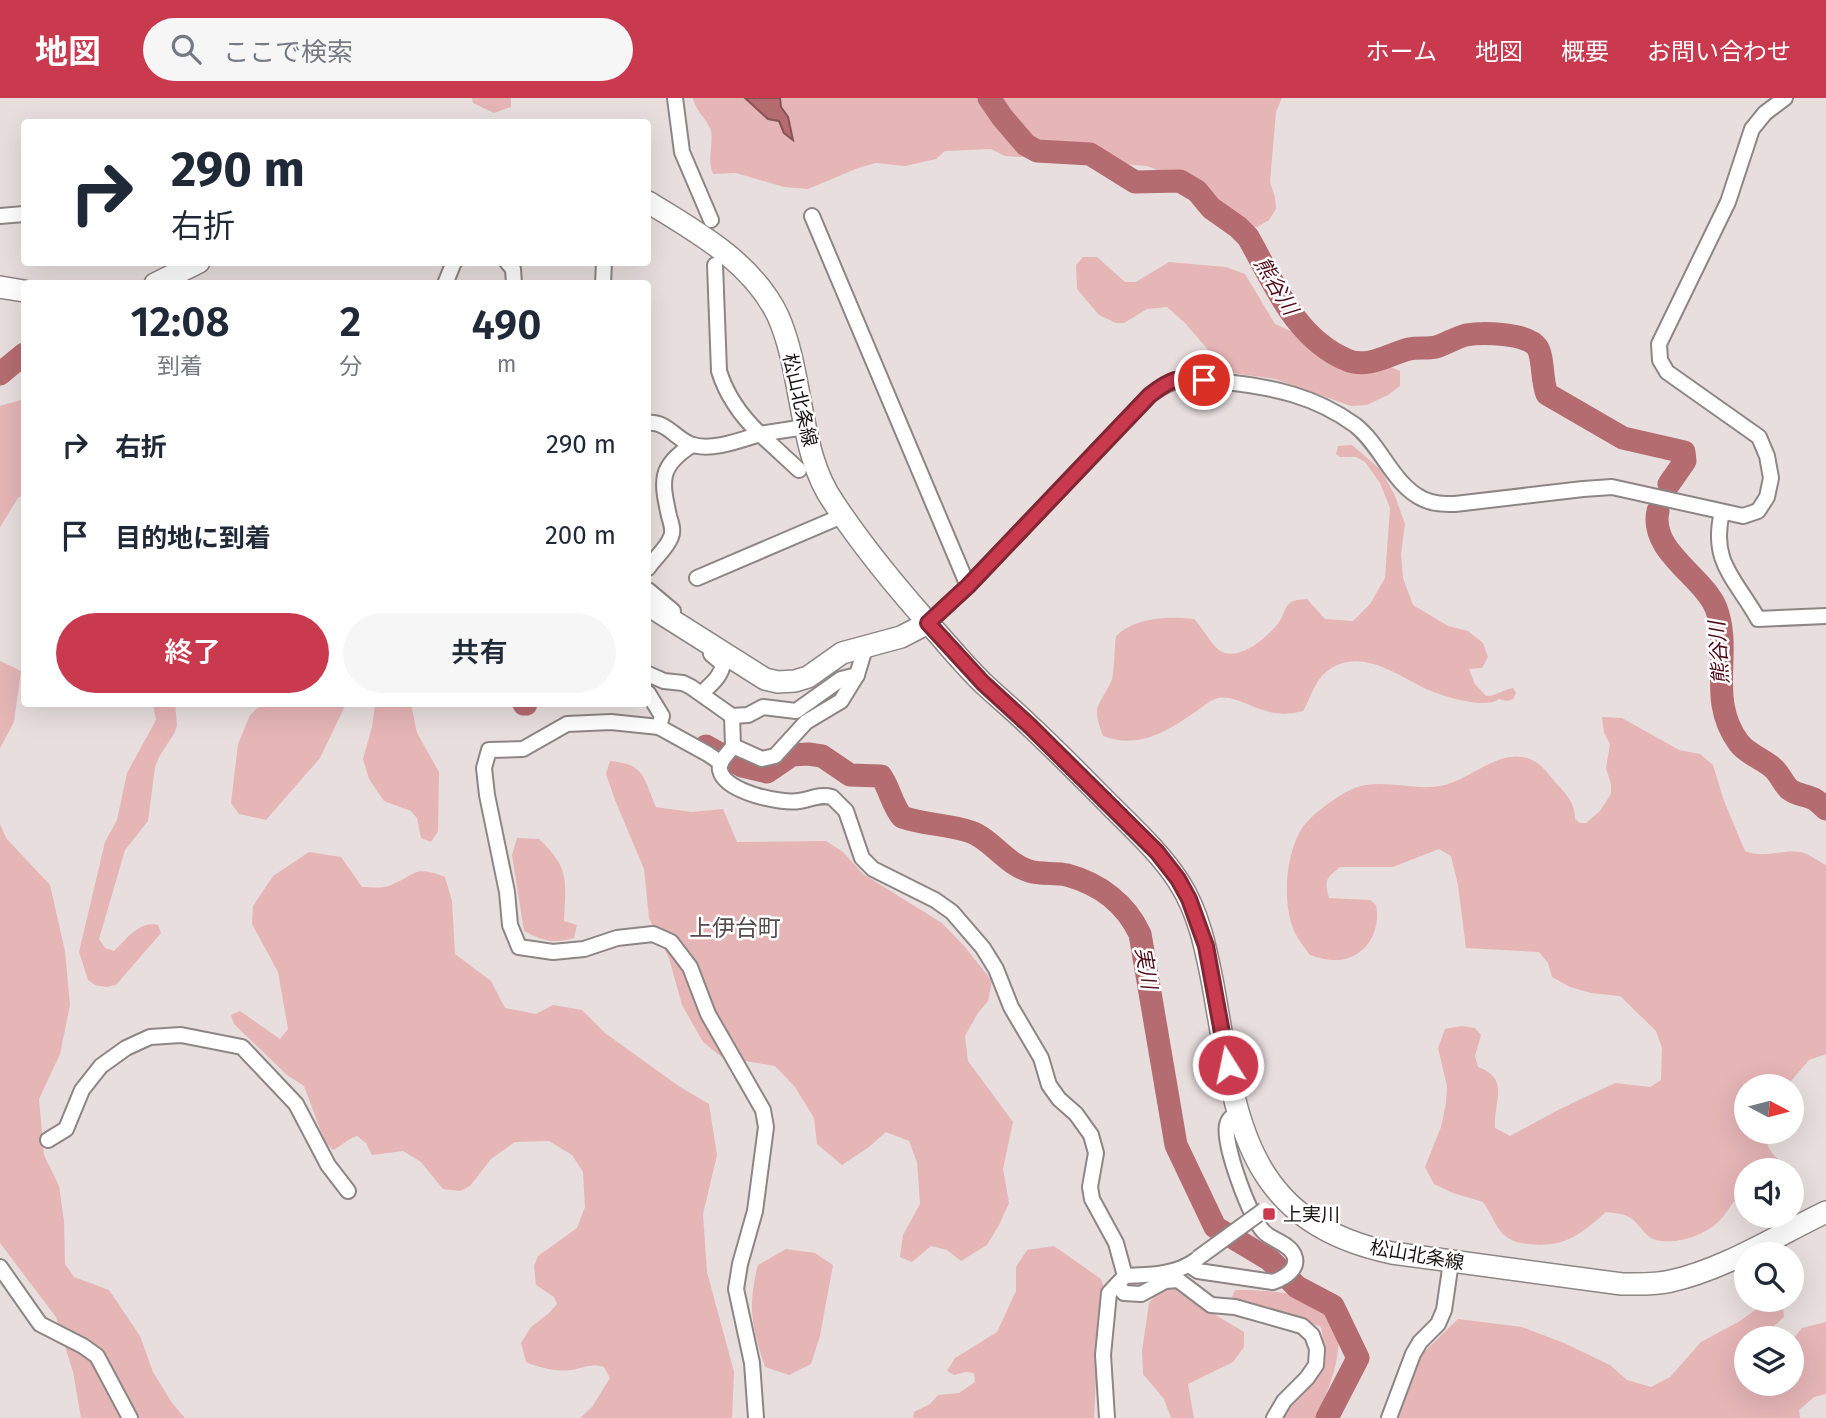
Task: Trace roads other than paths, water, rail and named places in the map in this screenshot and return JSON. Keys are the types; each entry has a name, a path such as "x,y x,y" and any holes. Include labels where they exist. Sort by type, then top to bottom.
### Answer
{"main road":[{"name":"松山北条線","path":"651,204 724,251 759,285 777,316 793,360 805,427 822,483 842,516 887,576 983,683 1157,852 1178,879 1189,899 1206,946 1237,1113 1248,1144 1262,1170 1283,1197 1318,1226 1367,1248 1451,1262 1622,1284 1671,1281 1706,1270 1826,1212"},
{"path":"168,280 192,273"},
{"path":"0,287 21,290"},
{"path":"651,607 765,679 778,682 808,677 842,653 901,637 928,623"}],"street":[{"path":"676,98 682,152 711,220"},
{"path":"928,623 968,586 1150,395 1164,384 1181,378 1252,385 1290,392 1316,401 1357,427 1374,442 1411,491 1435,503 1455,504 1612,488 1743,516 1758,511 1767,497 1771,478 1767,456 1759,437 1667,372 1660,360 1659,344 1728,202 1752,130 1765,113 1785,98"},
{"path":"0,215 21,214"},
{"path":"812,216 968,586"},
{"path":"715,265 719,372 734,405 760,434 799,470"},
{"path":"651,423 659,423 692,445"},
{"path":"651,564 671,539 672,528 664,495 663,476 668,464 677,454 692,445 723,445 760,434 805,427"},
{"path":"1722,512 1718,538 1723,564 1758,619 1826,616"},
{"path":"697,578 842,516"},
{"path":"651,593 691,626 695,635"},
{"path":"651,700 661,722 686,741 727,755 762,759 775,756 806,722 841,701 857,676 866,645"},
{"path":"702,693 720,675 722,669 723,664 710,654 715,649"},
{"path":"651,675 664,681 683,683 702,693 732,716 748,716 763,707 796,711 841,679 857,676"},
{"path":"732,716 722,774 735,787 756,796 799,801 813,796 832,797 846,811 862,858 873,869 953,912 984,948 1012,1007 1041,1058 1049,1086 1076,1114 1091,1135 1096,1153 1090,1187 1092,1199 1116,1243 1124,1293 1141,1294 1165,1281 1178,1280 1212,1305 1236,1307 1301,1325 1312,1335 1317,1349 1316,1364 1307,1378 1284,1401 1275,1418"},
{"path":"661,722 567,724 523,749 489,750 484,768 487,795 507,892 510,925 519,947 553,952 584,949 617,938 653,934 671,942 690,967 708,1014 763,1110 766,1127 754,1211 736,1289 752,1363 756,1418"},
{"path":"48,1140 66,1129 82,1090 101,1066 125,1048 150,1037 181,1035 242,1047 296,1104 328,1165 348,1191"},
{"path":"1194,1261 1198,1271 1258,1281 1287,1275 1295,1256 1263,1231 1247,1202 1227,1140 1227,1124 1230,1116 1237,1113"},
{"path":"1107,1418 1102,1355 1110,1293 1122,1280 1160,1274 1194,1261 1283,1197"},
{"path":"1389,1418 1413,1354 1420,1342 1438,1324 1444,1310 1451,1262"},
{"path":"0,1267 40,1324 97,1356 130,1418"}],"waterway":[{"name":"熊谷川","path":"989,98 1026,145 1037,151 1090,154 1135,182 1180,181 1197,191 1211,208 1248,237 1277,290 1300,324 1313,338 1347,360 1371,362 1409,349 1436,347 1473,334 1515,336 1532,342 1539,351 1547,394 1623,438 1684,452 1685,461 1669,484"},
{"name":"実川","path":"0,374 21,356"},
{"name":"熊谷川","path":"1658,511 1657,525 1661,539 1716,608 1721,625 1722,693 1729,726 1742,747 1773,768 1789,789 1814,799 1826,809"},
{"name":"実川","path":"706,746 742,766 767,772 792,755 808,754 822,756 850,775 881,776 902,817 971,832 1021,868 1079,879 1111,897 1127,913 1140,934 1176,1145 1215,1227 1270,1260 1297,1287 1333,1306 1358,1358 1327,1418"}],"place":[{"name":"上実川","path":"1269,1214"}],"district":[{"name":"上伊台町","path":"735,928"}]}
